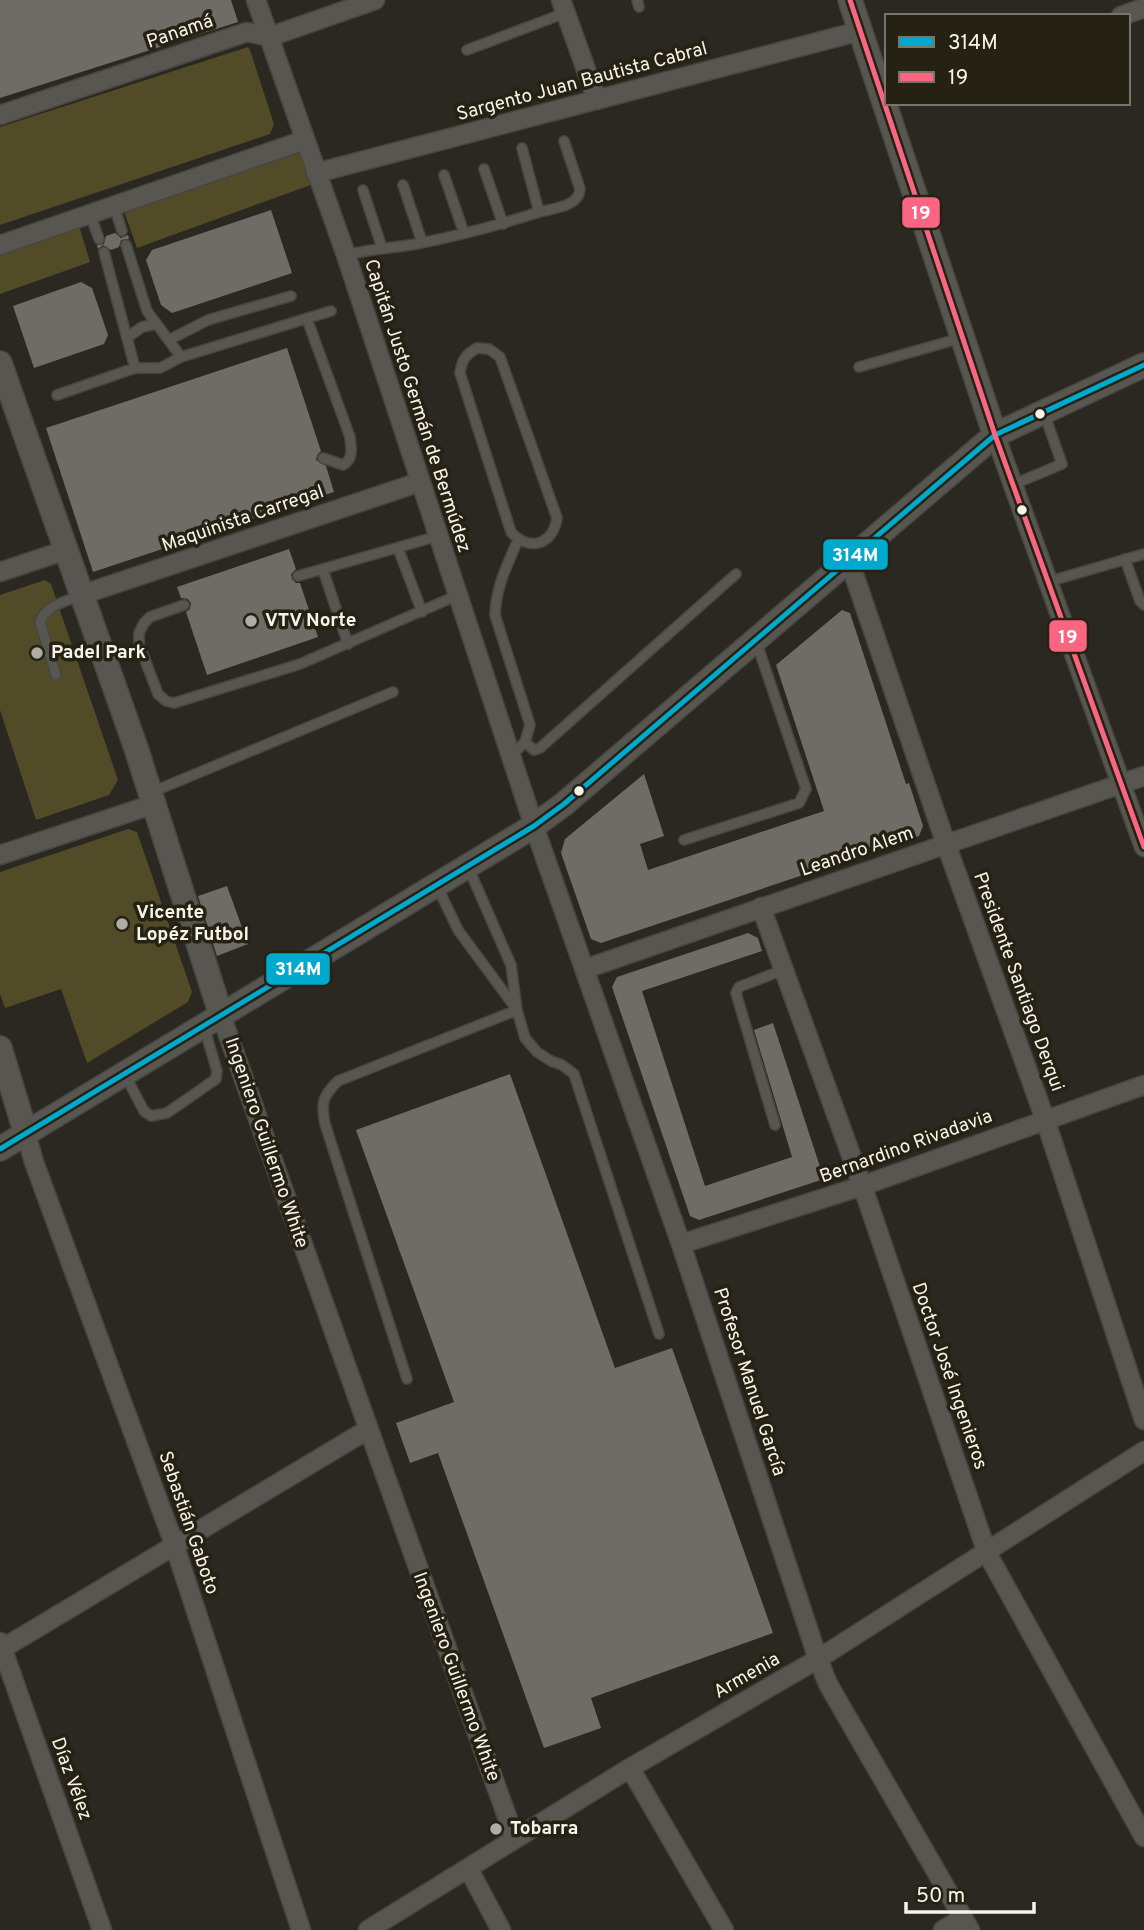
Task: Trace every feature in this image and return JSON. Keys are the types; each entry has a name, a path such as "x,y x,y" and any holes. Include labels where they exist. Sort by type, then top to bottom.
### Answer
{"main road":[{"path":"850,0 884,93"},
{"path":"888,105 995,435"},
{"name":"Ingeniero Guillermo White","path":"0,363 152,798 212,1021"},
{"path":"0,1149 534,826 564,804 995,435 1144,365"},
{"path":"0,1048 26,1134"}],"street":[{"name":"Capitán Justo Germán de Bermúdez","path":"256,0 346,255 534,826"},
{"name":"Panamá","path":"0,115 247,32 269,37 374,0"},
{"path":"563,6 597,100"},
{"path":"1127,14 1144,8"},
{"name":"Sargento Juan Bautista Cabral","path":"316,173 860,31"},
{"path":"0,245 305,140"},
{"path":"995,435 1144,847"},
{"name":"Maquinista Carregal","path":"81,595 420,482"},
{"path":"0,572 66,550"},
{"name":"Presidente Santiago Derqui","path":"849,560 946,844 1045,1119 1144,1420"},
{"name":"Leandro Alem","path":"585,969 1144,776"},
{"path":"0,855 152,798"},
{"name":"Profesor Manuel García","path":"534,826 681,1244 818,1659 828,1684 966,1924"},
{"name":"Doctor José Ingenieros","path":"761,907 862,1186 987,1553 1144,1837"},
{"name":"Ingeniero Guillermo White","path":"212,1021 367,1430 515,1839"},
{"name":"Bernardino Rivadavia","path":"681,1244 862,1186 1144,1085"},
{"name":"Sebastián Gaboto","path":"26,1134 174,1544 302,1930"},
{"path":"1,1647 367,1430"},
{"name":"Armenia","path":"368,1930 631,1768 818,1659 1144,1451"},
{"name":"Díaz Vélez","path":"1,1647 102,1930"},
{"path":"631,1768 724,1930"},
{"path":"468,1868 501,1930"},
{"path":"943,1930 966,1924"}],"lane":[{"path":"467,50 563,6"},
{"path":"346,255 464,233 575,201 580,196 580,190 564,141"},
{"path":"522,148 539,212"},
{"path":"484,169 503,223"},
{"path":"444,175 464,233"},
{"path":"403,185 422,242"},
{"path":"363,190 382,248"},
{"path":"114,206 122,231"},
{"path":"90,214 99,239"},
{"path":"126,245 147,310 181,357"},
{"path":"104,252 135,368"},
{"path":"169,340 208,320 291,296"},
{"path":"57,395 135,368 160,368 181,357 331,311"},
{"path":"307,319 351,445 348,462 343,465 323,458"},
{"path":"128,337 142,327 157,324"},
{"path":"859,367 963,338"},
{"path":"477,348 489,349 500,357 556,518 551,536 541,542 529,544 519,540 511,532 460,373 462,361 477,348"},
{"path":"1012,485 1062,464 1043,412"},
{"path":"298,576 438,536"},
{"path":"511,757 525,742 530,725 495,615 495,599 499,583 519,540"},
{"path":"398,548 422,612"},
{"path":"1047,582 1144,554"},
{"path":"1125,559 1140,601 1144,605"},
{"path":"323,570 348,644"},
{"path":"525,742 534,750 540,748 736,574"},
{"path":"56,675 40,622 48,608 81,595"},
{"path":"184,605 150,617 139,633 139,644 158,694 166,701 174,703 300,664 458,595"},
{"path":"684,840 799,803 806,789 756,639"},
{"path":"152,798 393,692"},
{"path":"468,867 512,965 517,1010 524,1038 537,1052 574,1074 659,1334"},
{"path":"437,886 458,930 517,1010"},
{"path":"775,1125 736,993 739,987 783,970"},
{"path":"407,1379 325,1124 322,1106 326,1093 338,1081 517,1010"},
{"path":"124,1075 144,1111 150,1116 167,1113 216,1079 212,1021"}],"shaded area":[{"path":"248,47 274,124 270,134 0,225 0,127"},
{"path":"305,140 319,182 137,248 121,203"},
{"path":"77,219 90,262 0,294 0,245"},
{"name":"Padel Park","path":"45,580 51,584 118,780 109,795 36,820 0,710 0,595"},
{"path":"128,829 137,832 192,992 188,1002 87,1063 61,989 5,1008 0,994 0,872"}],"building":[{"path":"0,0 231,0 238,22 0,98"},
{"path":"271,210 292,273 172,313 161,305 146,260 152,250"},
{"path":"115,233 121,238 128,235 129,239 121,240 119,247 111,250 103,245 98,249 97,245 104,244 106,236"},
{"path":"81,282 92,288 108,335 104,344 34,368 13,306"},
{"path":"287,348 321,451 316,460 326,466 334,492 93,572 46,428"},
{"name":"VTV Norte","path":"289,549 296,569 291,574 292,579 300,583 318,637 207,675 186,612 191,603 188,599 181,598 177,587"},
{"path":"842,610 850,613 906,784 909,783 923,826 919,836 601,943 591,939 561,853 565,839 644,774 664,836 640,844 648,870 824,811 776,665"},
{"path":"227,886 248,944 217,956 198,896"},
{"path":"748,933 758,938 762,951 642,991 705,1186 792,1157 754,1030 773,1023 824,1179 699,1220 690,1216 612,987 617,977"},
{"path":"510,1074 615,1368 672,1348 773,1633 591,1698 601,1728 544,1748 438,1453 410,1463 396,1423 454,1402 356,1130"}],"transit line":[{"name":"19","path":"850,0 995,435 1144,847"},
{"name":"314M","path":"0,1149 534,826 564,804 995,435 1144,365"}],"place":[{"name":"VTV Norte","path":"251,621"},
{"name":"Padel Park","path":"37,653"},
{"name":"Vicente Lopéz Futbol","path":"122,924"},
{"name":"Tobarra","path":"496,1829"}]}
